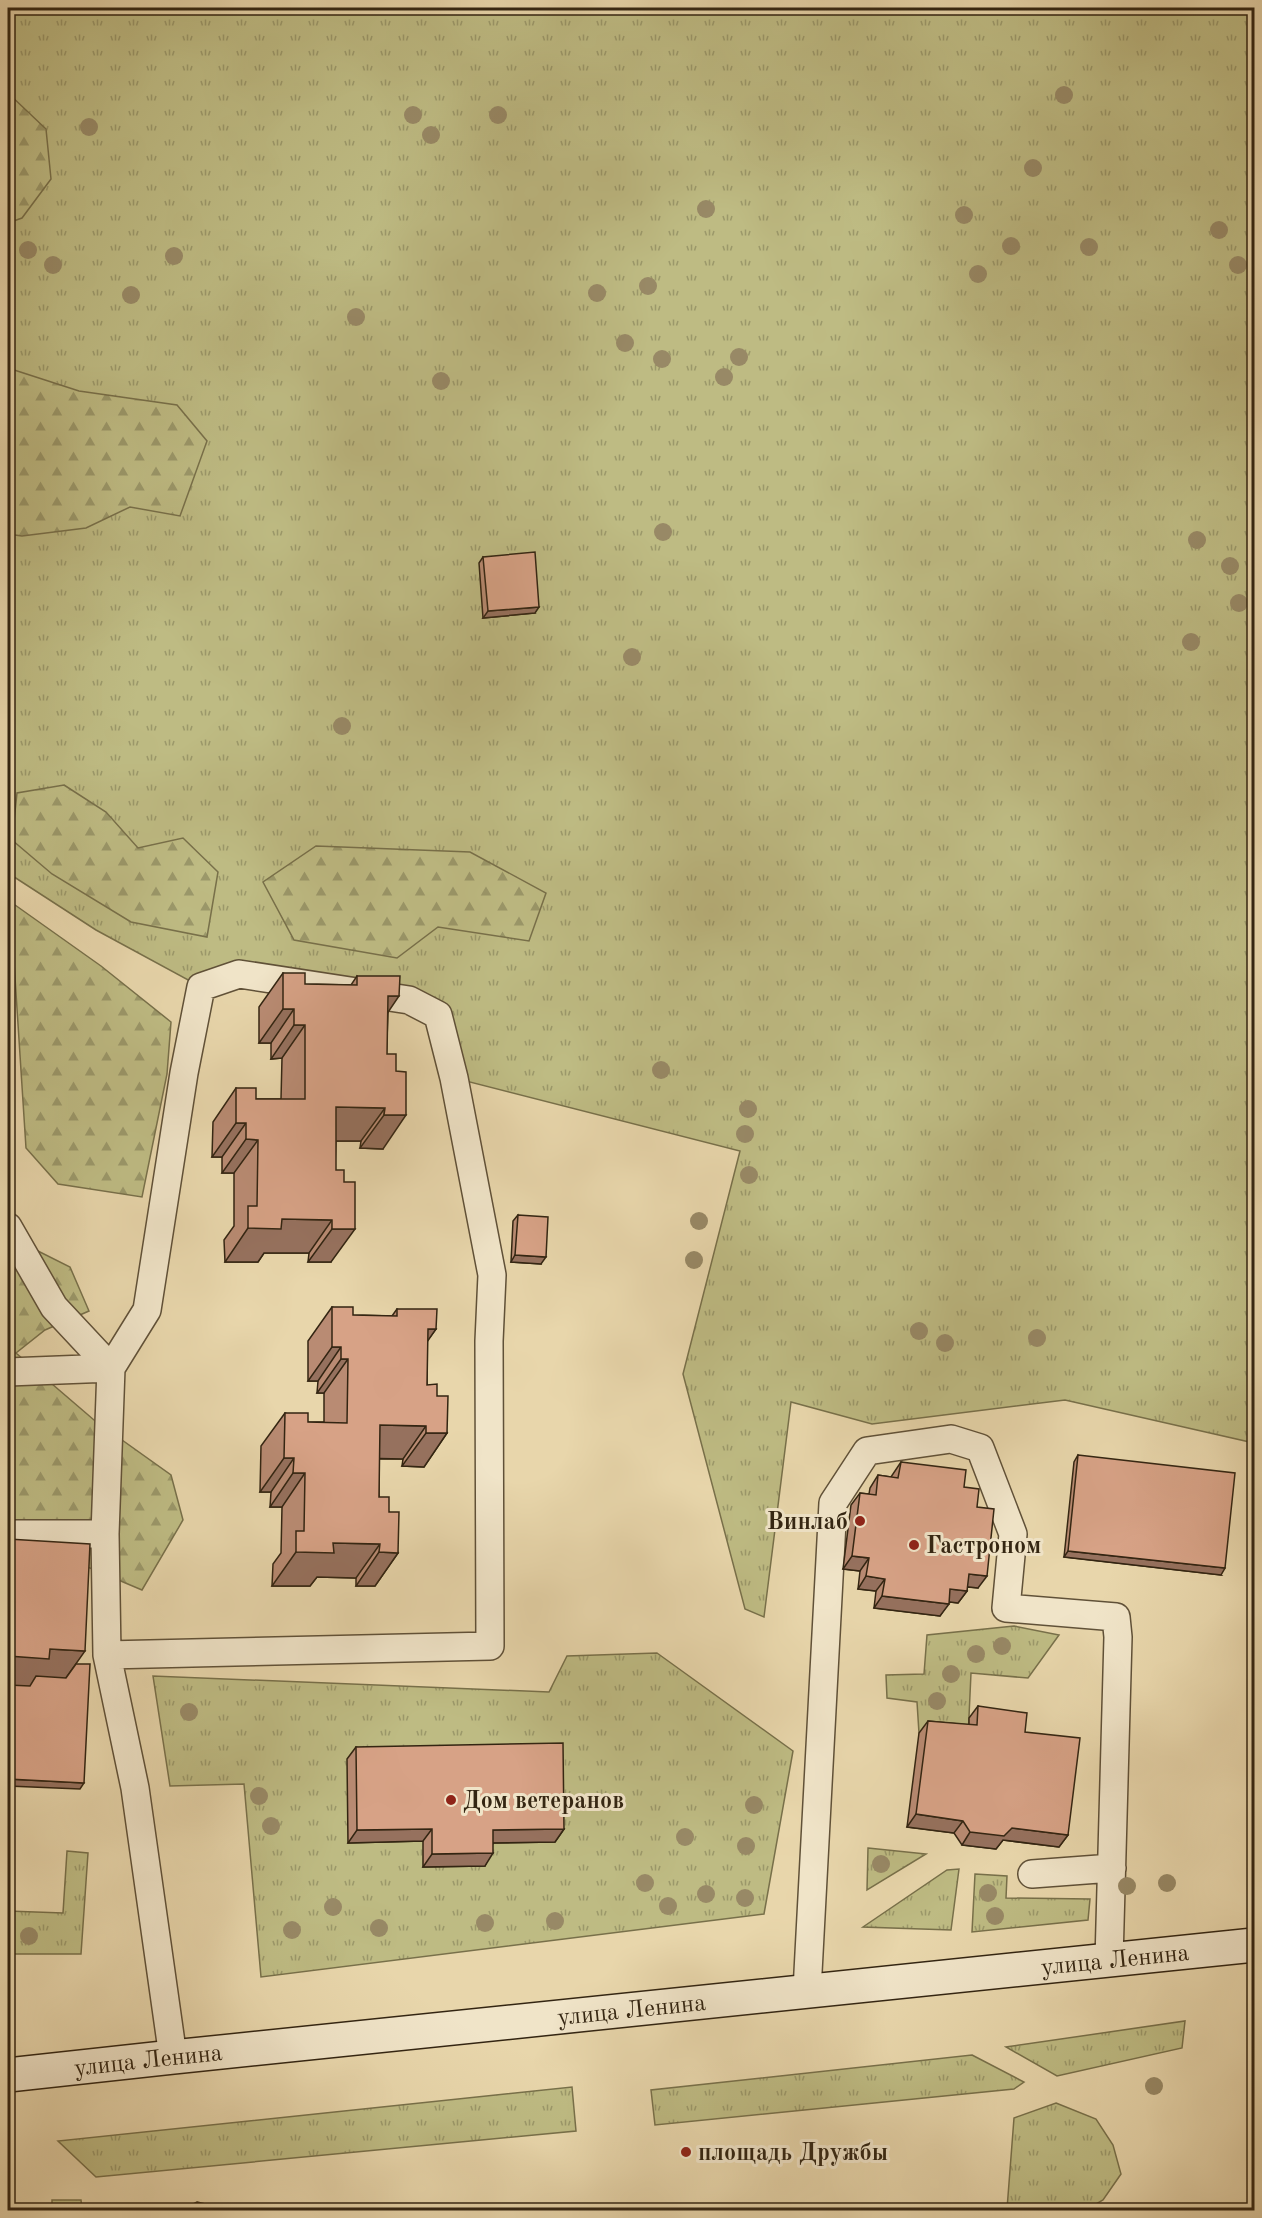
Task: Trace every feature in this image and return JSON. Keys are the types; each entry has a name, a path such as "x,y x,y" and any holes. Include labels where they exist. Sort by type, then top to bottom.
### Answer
{"main road":[{"name":"улица Ленина","path":"8,2075 1254,1945"}],"lane":[{"path":"107,1655 490,1646 489,1341 492,1275 454,1078 438,1015 409,1000 239,974 201,987 184,1073 147,1310 111,1368 105,1534 107,1655 135,1788 173,2056"},
{"path":"8,1227 54,1307 111,1368"},
{"path":"8,1372 111,1368"},
{"path":"807,1992 833,1503 867,1451 951,1439 980,1448 1013,1534 1006,1608 1116,1617 1118,1637 1109,1960"},
{"path":"8,1534 105,1534"},
{"path":"1032,1874 1112,1868"}],"green space":[{"path":"8,8 1254,8 1254,1443 1065,1400 872,1424 791,1402 764,1617 745,1609 683,1374 740,1151 454,1078 438,1015 239,974 201,987 96,930 8,873"},
{"path":"8,93 46,129 51,179 22,218 8,223"},
{"path":"8,368 79,391 177,405 207,441 180,516 130,507 86,528 22,536 8,534"},
{"path":"64,785 106,812 138,848 183,838 218,872 207,937 131,922 52,874 12,840 17,793"},
{"path":"316,846 470,852 546,893 529,941 438,927 397,958 294,940 263,882"},
{"path":"8,900 101,966 171,1022 167,1074 142,1197 58,1184 26,1148 14,962 8,956"},
{"path":"26,1245 70,1267 89,1311 45,1330 16,1353 94,1420 171,1475 183,1520 142,1590 64,1557 8,1556 8,1251"},
{"path":"1014,1626 1059,1635 1028,1678 971,1673 968,1738 919,1733 917,1702 887,1698 886,1675 924,1674 927,1635"},
{"path":"657,1653 793,1751 764,1914 261,1977 244,1784 170,1786 153,1676 549,1692 567,1656"},
{"path":"868,1848 926,1854 867,1890"},
{"path":"67,1851 88,1853 81,1954 8,1954 8,1911 63,1913"},
{"path":"959,1869 951,1930 863,1927 947,1870"},
{"path":"975,1874 1007,1876 1006,1898 1090,1899 1088,1920 972,1932"},
{"path":"1185,2021 1182,2048 1057,2076 1006,2047"},
{"path":"972,2055 1024,2082 1014,2089 655,2125 651,2090"},
{"path":"572,2087 576,2131 96,2177 58,2141"},
{"path":"1056,2103 1096,2119 1113,2145 1121,2174 1103,2200 1086,2210 1007,2209 1014,2118"},
{"path":"52,2200 81,2200 82,2210 52,2210"}],"building":[{"path":"535,552 539,607 488,611 483,557"},
{"path":"283,973 305,973 305,984 357,985 357,976 400,976 399,996 388,996 387,1054 396,1054 396,1071 406,1072 406,1115 384,1115 385,1108 336,1107 336,1170 344,1170 344,1182 355,1182 355,1229 332,1229 332,1220 282,1219 281,1229 248,1228 248,1206 257,1206 258,1140 246,1139 246,1123 236,1123 236,1088 256,1088 256,1099 305,1099 305,1025 294,1025 294,1009 283,1009"},
{"path":"518,1215 548,1217 546,1257 515,1255"},
{"path":"332,1307 353,1307 353,1315 397,1316 397,1309 437,1309 436,1329 428,1329 427,1385 437,1384 437,1396 448,1396 447,1433 426,1433 426,1426 380,1425 379,1497 389,1497 389,1512 399,1512 398,1553 379,1552 380,1544 333,1543 334,1553 296,1552 296,1531 304,1531 305,1473 293,1473 294,1458 284,1458 285,1413 308,1413 308,1422 347,1423 348,1359 341,1359 341,1347 332,1347"},
{"path":"1078,1455 1235,1473 1225,1568 1068,1551"},
{"name":"Гастроном","path":"901,1462 966,1470 964,1487 979,1489 977,1507 994,1509 987,1576 969,1574 967,1591 950,1589 949,1604 882,1596 885,1579 866,1576 869,1558 852,1556 860,1493 876,1495 878,1475 898,1478"},
{"path":"8,1539 90,1544 85,1651 50,1649 49,1659 8,1656"},
{"path":"76,1664 90,1664 84,1783 8,1779 8,1685 30,1686 36,1676 66,1678"},
{"path":"978,1706 1027,1713 1025,1732 1080,1738 1068,1835 1012,1828 1004,1836 970,1832 963,1821 916,1814 928,1721 977,1725"},
{"name":"Дом ветеранов","path":"563,1743 564,1829 493,1830 493,1853 432,1854 432,1829 357,1830 356,1747"},
{"path":"197,2202 205,2204 208,2211 188,2211 189,2206"}],"place":[{"name":"Винлаб","path":"860,1521"},
{"name":"Гастроном","path":"914,1545"},
{"name":"Дом ветеранов","path":"451,1800"},
{"name":"площадь Дружбы","path":"686,2152"}]}
